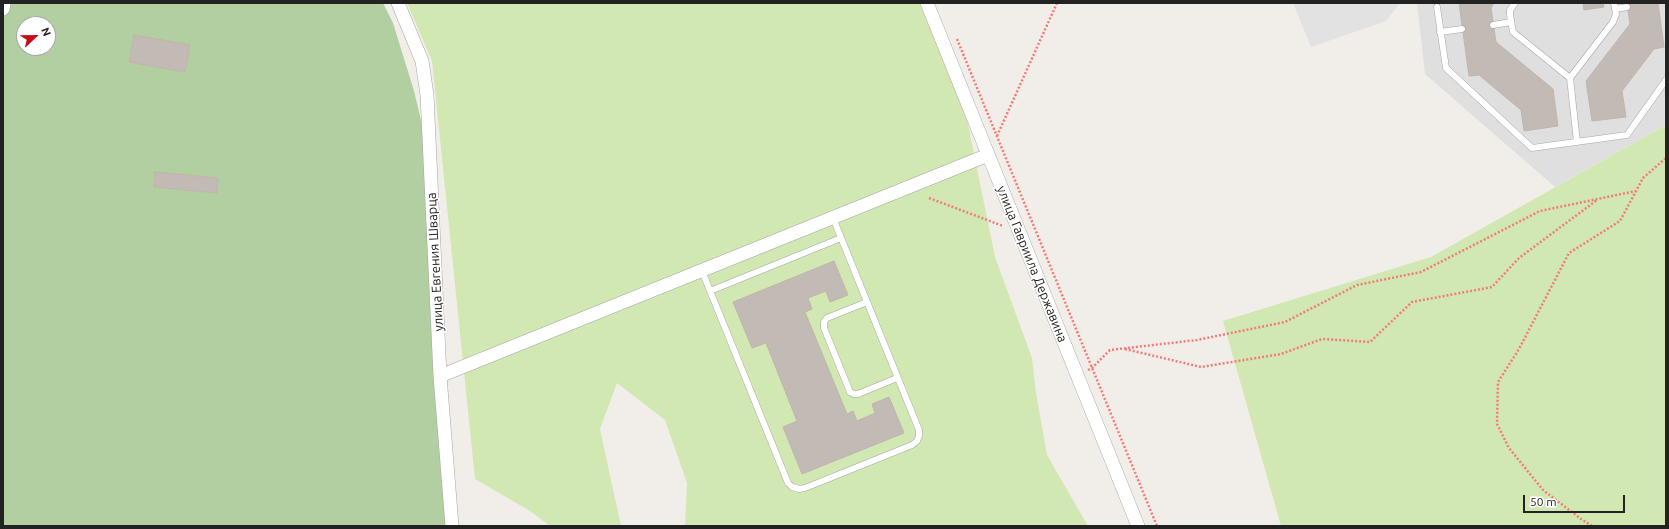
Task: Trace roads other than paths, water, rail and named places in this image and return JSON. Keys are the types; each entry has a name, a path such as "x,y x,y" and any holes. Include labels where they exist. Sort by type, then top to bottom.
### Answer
{"street":[{"path":"3,9 4,3"},
{"name":"улица Евгения Шварца","path":"398,3 422,61 427,94 440,376 452,526"},
{"name":"улица Гавриила Державина","path":"927,3 1138,526"},
{"path":"440,376 988,155"}],"lane":[{"path":"1515,3 1510,10 1513,32 1570,78"},
{"path":"1577,142 1570,78 1613,22 1615,18 1615,6 1627,7"},
{"path":"1437,7 1446,68 1527,145 1532,148 1627,135 1666,80"},
{"path":"1493,25 1511,22"},
{"path":"1440,32 1462,29"},
{"path":"702,271 788,483 792,487 799,489 805,488 912,445 917,441 919,436 918,430 833,218"},
{"path":"710,291 841,238"},
{"path":"867,302 827,318 824,322 824,328 850,392 858,394 897,378"}]}
